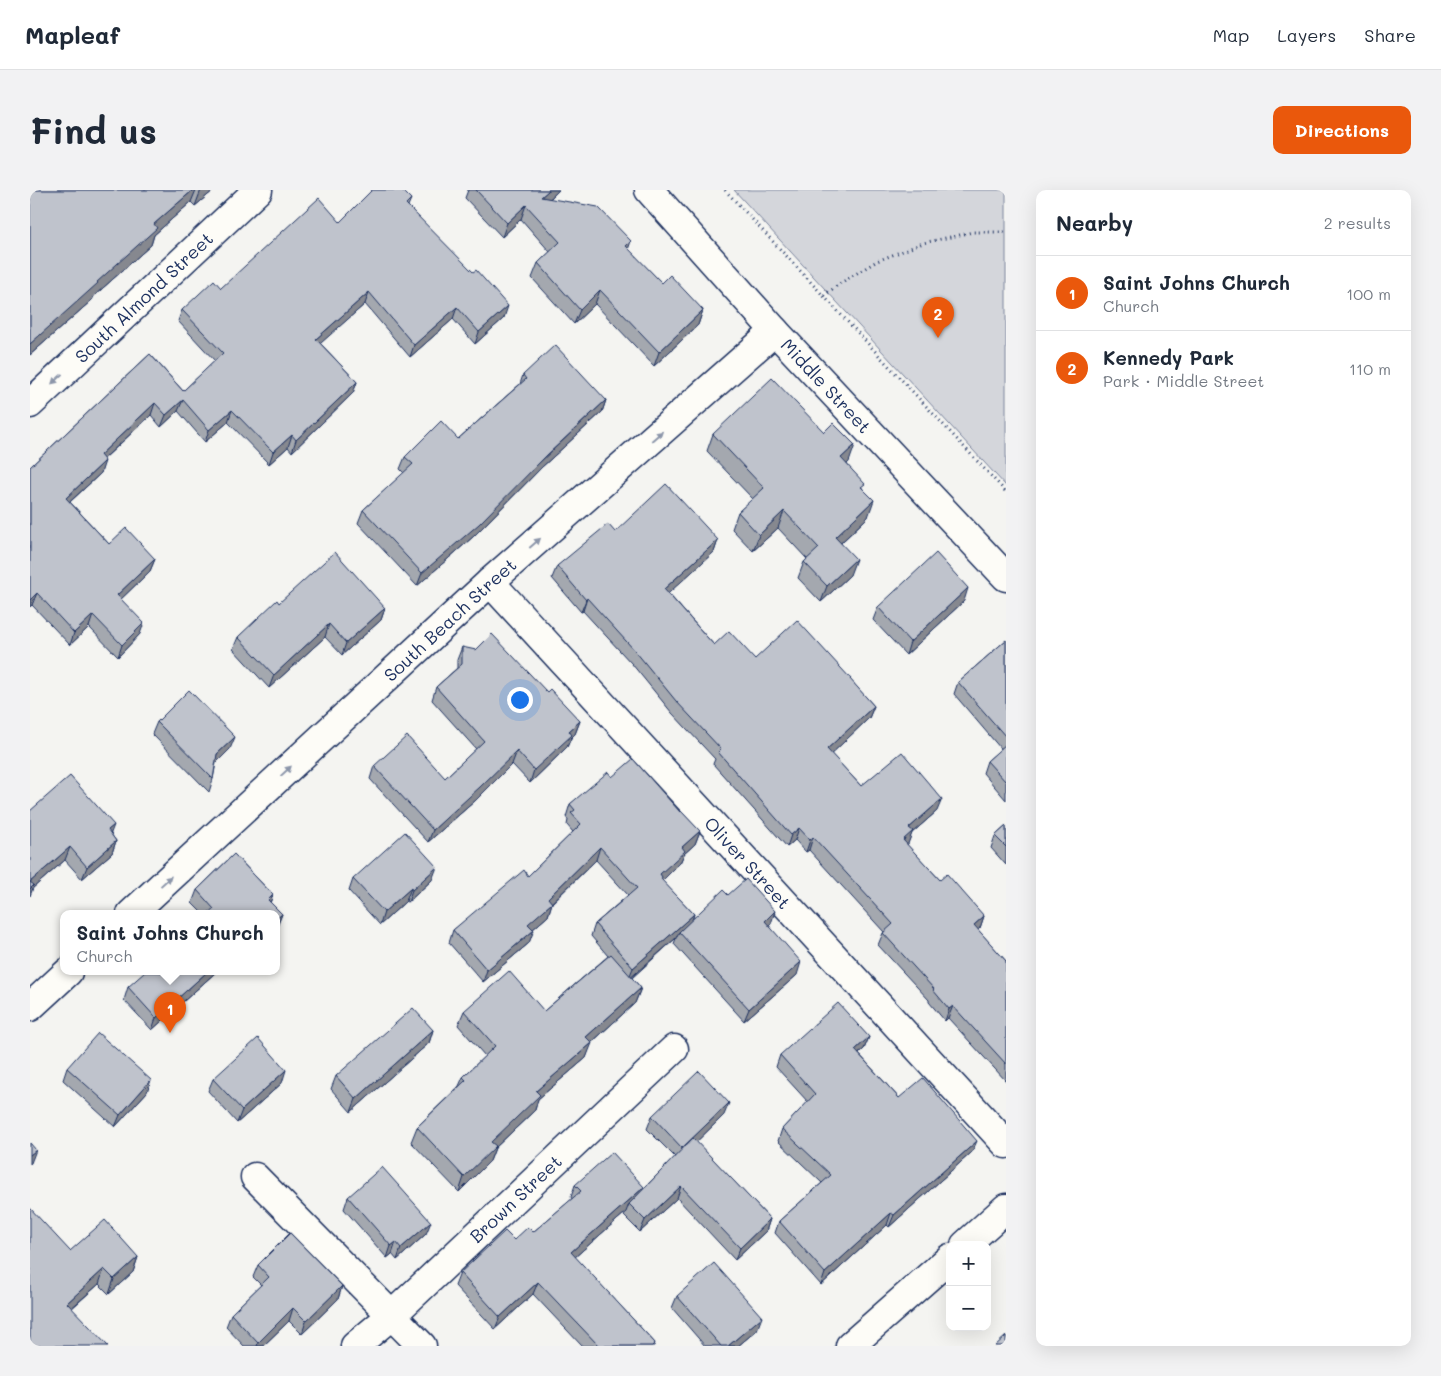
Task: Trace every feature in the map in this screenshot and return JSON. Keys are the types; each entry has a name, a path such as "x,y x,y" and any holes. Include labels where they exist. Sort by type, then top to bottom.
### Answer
{"street":[{"name":"South Almond Street","path":"30,404 258,190"},
{"name":"Middle Street","path":"649,190 776,331 1006,577"},
{"name":"South Beach Street","path":"135,910 490,582 776,331"},
{"name":"Oliver Street","path":"490,582 1006,1144"},
{"path":"30,1007 65,975"},
{"name":"Brown Street","path":"355,1346 392,1316 674,1049"},
{"path":"255,1177 422,1346"},
{"path":"969,1241 1006,1208"},
{"path":"850,1346 946,1262"}],"path":[{"path":"725,190 1006,492"},
{"path":"824,296 839,284 877,261 922,243 973,232 1006,232"}],"shaded area":[{"path":"734,190 1006,190 1006,486"}],"building":[{"path":"30,190 193,190 154,224 157,228 30,344"},
{"path":"372,190 402,190 411,199 406,204 473,272 476,270 508,306 479,332 457,307 414,345 369,292 316,339 357,382 296,440 292,435 273,452 232,410 209,430 183,400 166,415 155,403 100,455 105,461 66,498 109,544 126,528 155,559 117,595 144,623 122,645 93,615 74,633 37,593 30,600 30,467 150,354 183,391 223,353 182,310 214,280 221,288 319,198 340,222"},
{"path":"476,190 549,190 541,197 598,207 631,241 626,246 662,283 670,275 703,310 659,352 600,290 580,310 538,263 560,242 526,205 507,223"},
{"path":"555,345 606,400 547,455 479,524 422,573 363,510 413,464 405,457 441,421 458,439 526,379 523,375"},
{"path":"772,378 824,432 833,423 855,445 841,458 865,484 861,487 874,500 835,537 856,559 827,586 804,562 819,548 784,511 759,535 738,512 764,488 713,434"},
{"path":"666,484 718,540 664,589 714,645 729,631 755,659 797,620 874,706 827,749 861,786 902,752 942,799 909,828 913,831 903,840 940,880 947,874 984,916 974,925 1006,961 1006,1064 953,1006 949,1009 934,989 883,933 893,924 813,837 810,840 799,828 791,835 718,752 721,749 557,566 608,524 615,532"},
{"path":"335,552 385,608 346,643 329,624 274,675 238,637 277,600 279,603"},
{"path":"936,553 968,588 910,642 878,607"},
{"path":"492,634 547,692 550,689 580,721 569,731 572,735 534,770 517,751 433,830 374,766 407,736 445,778 484,741 436,687 462,664 462,647 476,650"},
{"path":"1006,640 1006,737 958,682"},
{"path":"189,690 235,737 217,754 213,779 157,722"},
{"path":"1006,744 1006,782 987,761"},
{"path":"633,759 680,812 700,831 682,847 685,851 660,874 661,879 694,914 633,968 595,924 637,888 600,847 548,898 552,903 528,924 534,930 487,970 453,930 524,870 528,876 581,824 571,813 575,810 570,804 608,772 612,777"},
{"path":"70,776 114,825 108,830 116,841 87,867 70,847 30,882 30,811"},
{"path":"1006,826 1006,847 995,836"},
{"path":"405,832 437,867 384,912 353,879"},
{"path":"234,854 273,895 268,900 278,910 213,910 214,909 197,890"},
{"path":"746,879 775,911 765,921 801,962 749,1009 679,932 723,890 728,895"},
{"path":"611,954 641,988 586,1037 592,1043 536,1091 540,1095 491,1142 496,1146 464,1177 417,1127 466,1080 463,1077 495,1046 464,1011 509,971 544,1011"},
{"path":"142,975 204,975 156,1018 128,987"},
{"path":"838,1003 869,1037 855,1050 899,1098 923,1078 977,1141 894,1215 891,1213 825,1273 779,1221 831,1175 782,1129 815,1094 780,1055"},
{"path":"413,1008 433,1030 356,1099 336,1076"},
{"path":"98,1033 151,1080 120,1115 67,1068"},
{"path":"258,1038 286,1070 242,1110 213,1079"},
{"path":"699,1071 729,1103 682,1148 652,1116"},
{"path":"693,1138 770,1219 740,1248 681,1186 645,1220 629,1204"},
{"path":"30,1143 36,1150 30,1155"},
{"path":"612,1152 644,1187 571,1252 655,1343 652,1346 599,1346 538,1282 500,1317 460,1273 505,1231 514,1240 528,1227 533,1232 581,1191 575,1185"},
{"path":"382,1167 431,1222 401,1248 396,1242 391,1246 348,1197"},
{"path":"30,1208 70,1251 105,1220 138,1257 114,1279 104,1269 67,1303 108,1346 30,1346"},
{"path":"290,1233 342,1286 306,1321 293,1308 258,1343 231,1314 269,1277 258,1265"},
{"path":"714,1263 762,1317 728,1346 721,1346 677,1296"},
{"path":"1006,1336 1006,1346 995,1346"}],"place":[{"name":"Kennedy Park","path":"938,338"},
{"name":"Saint Johns Church","path":"170,1033"}]}
